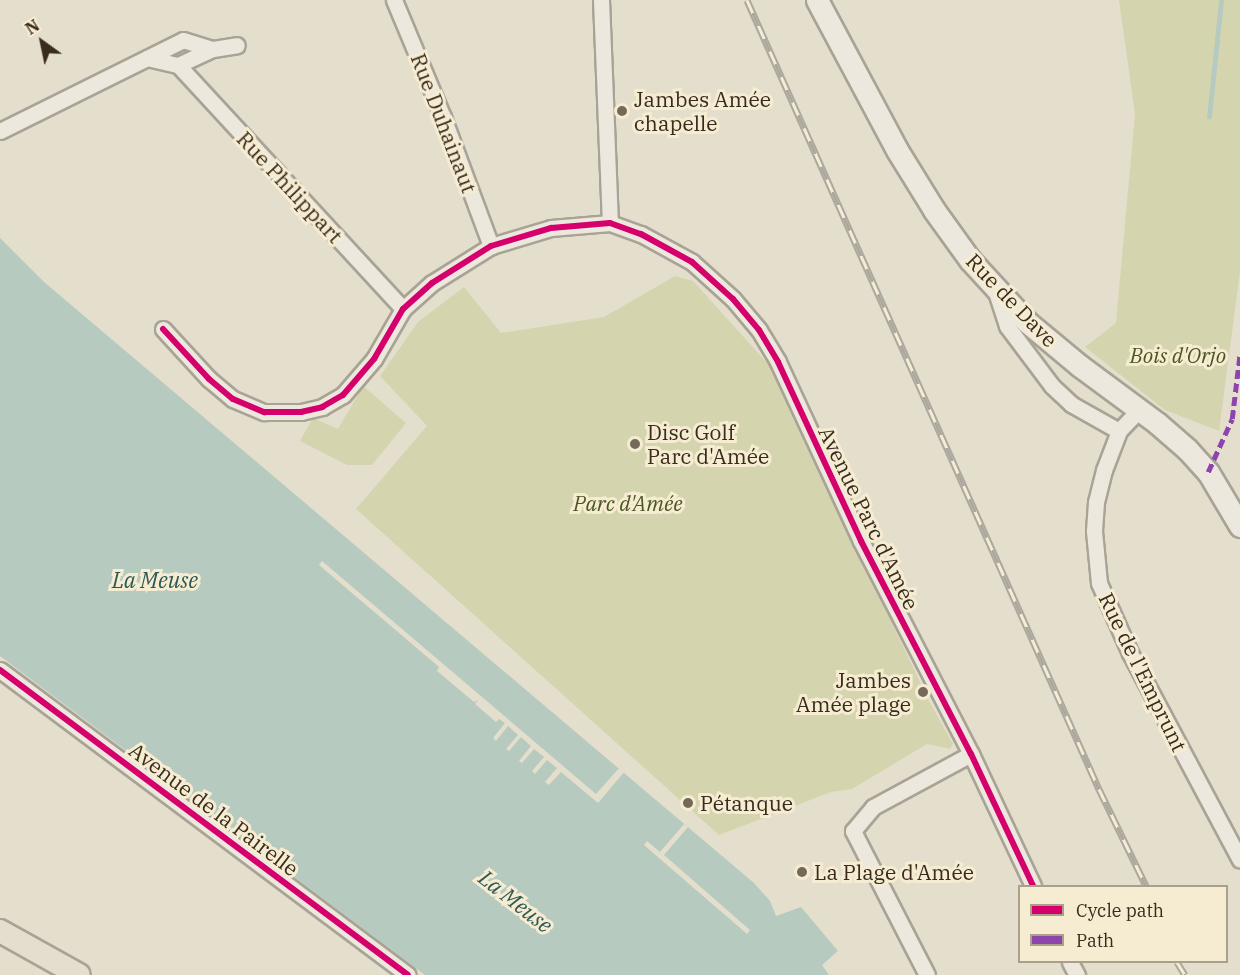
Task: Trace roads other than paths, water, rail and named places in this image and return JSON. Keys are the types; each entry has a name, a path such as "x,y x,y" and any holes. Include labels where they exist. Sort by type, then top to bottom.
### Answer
{"main road":[{"name":"Rue de Dave","path":"817,0 897,150 934,210 970,260 995,290 1027,322 1187,449 1208,472 1240,526"},
{"path":"0,931 79,975"}],"street":[{"name":"Rue Duhainaut","path":"394,0 443,117 491,246"},
{"path":"163,329 209,380 233,399 264,411 301,412 322,407 350,388 374,359 403,309 432,283 491,246 551,228 610,223 602,0"},
{"path":"0,131 183,40 213,49"},
{"path":"147,58 178,65 213,49 237,45"},
{"name":"Rue Philippart","path":"178,65 403,309"},
{"name":"Avenue Parc d'Amée","path":"610,223 641,234 692,262 733,300 759,330 778,362 822,460 894,608 971,754 1033,885"},
{"path":"995,290 1007,326 1052,386 1071,404 1119,431"},
{"name":"Rue de l'Emprunt","path":"1139,410 1119,431 1104,470 1096,502 1094,531 1099,583 1130,653 1240,860"},
{"name":"Avenue de la Pairelle","path":"0,670 408,975"},
{"path":"927,975 853,831 873,807 971,754"}],"water":[{"name":"La Meuse","path":"0,238 44,282 754,883 770,901 776,916 801,907 838,951 822,965 829,975 425,975 0,656"}],"waterway":[{"path":"1209,117 1221,0"}],"railway":[{"path":"747,0 1099,789 1146,885"},
{"path":"1178,963 1185,975"}],"place":[{"name":"Jambes Amée chapelle","path":"622,111"},
{"name":"Disc Golf Parc d'Amée","path":"635,444"},
{"name":"Jambes Amée plage","path":"923,692"},
{"name":"Pétanque","path":"688,803"},
{"name":"La Plage d'Amée","path":"802,872"}],"park label":[{"name":"Bois d'Orjo","path":"1178,355"},
{"name":"Parc d'Amée","path":"628,503"}]}
